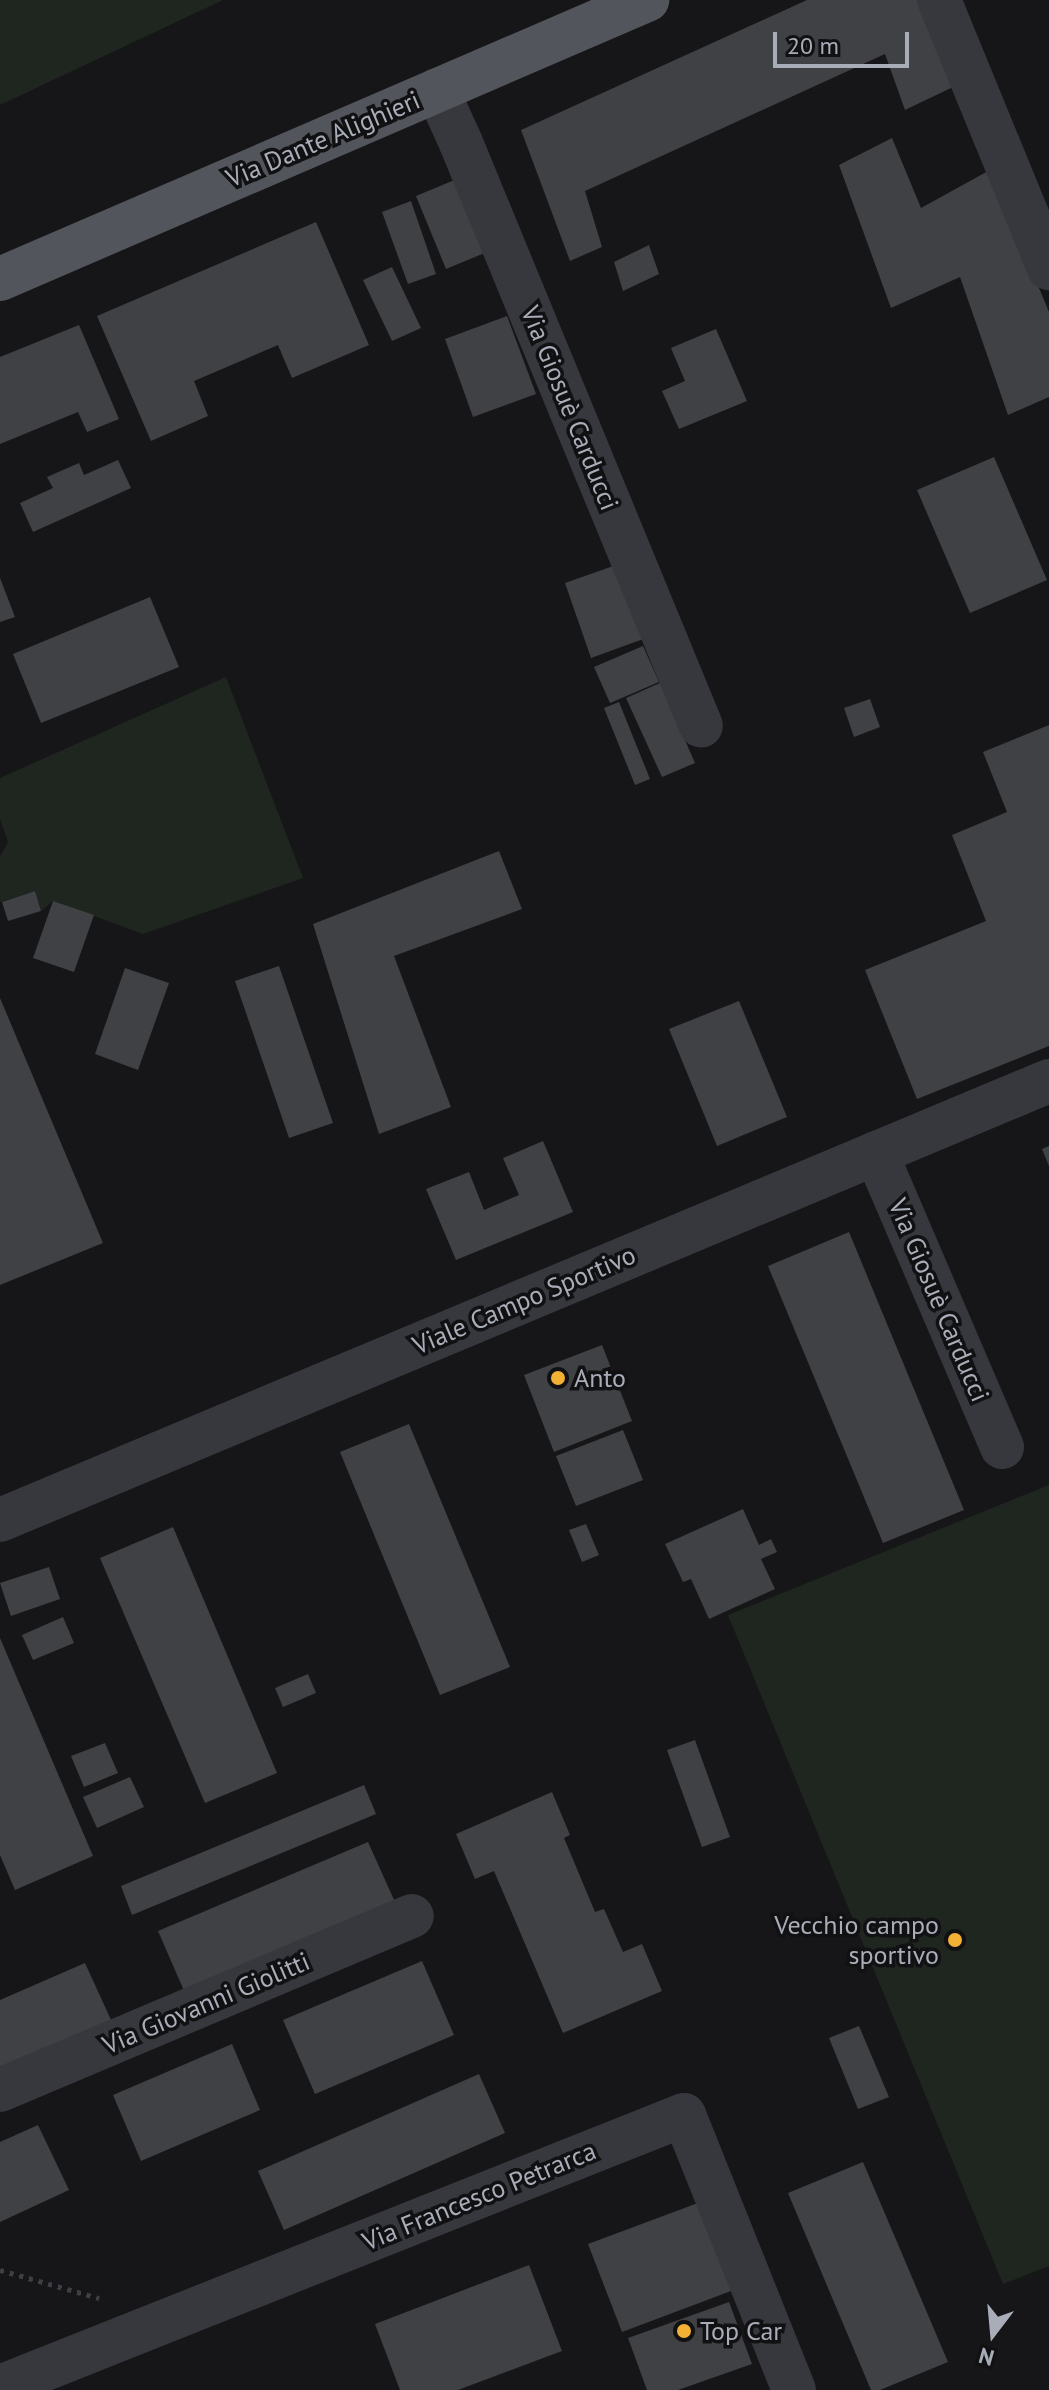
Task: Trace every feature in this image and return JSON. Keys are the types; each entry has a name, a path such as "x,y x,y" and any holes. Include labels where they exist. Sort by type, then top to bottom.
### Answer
{"main road":[{"name":"Via Dante Alighieri","path":"0,279 647,0"}],"street":[{"path":"939,0 1049,268"},
{"name":"Via Giosuè Carducci","path":"437,90 701,726"},
{"name":"Viale Campo Sportivo","path":"0,1520 1049,1081"},
{"name":"Via Giosuè Carducci","path":"876,1153 1002,1447"},
{"name":"Via Giovanni Giolitti","path":"0,2090 412,1916"},
{"name":"Via Francesco Petrarca","path":"0,2387 684,2115 794,2390"}],"path":[{"path":"0,2270 101,2298"}],"shaded area":[{"path":"0,0 223,0 0,105"},
{"path":"226,677 303,878 143,934 53,901 41,911 35,891 0,902 0,857 8,842 0,819 0,778"},
{"name":"Vecchio campo sportivo","path":"1049,1485 1049,2266 1003,2284 728,1615"}],"building":[{"path":"807,0 922,0 955,86 905,110 885,54 585,191 602,247 570,261 521,130"},
{"path":"892,138 921,208 990,170 1049,312 1049,397 1008,415 960,277 891,308 839,165"},
{"path":"457,179 487,252 446,269 416,196"},
{"path":"411,201 436,274 408,284 382,212"},
{"path":"316,222 369,345 292,378 278,345 194,381 208,416 151,441 97,316"},
{"path":"649,245 659,274 623,291 614,262"},
{"path":"392,267 421,328 392,341 363,280"},
{"path":"507,316 536,394 473,417 445,339"},
{"path":"79,325 119,419 87,432 78,412 0,444 0,357"},
{"path":"716,329 747,401 679,429 662,391 685,381 671,348"},
{"path":"994,457 1047,580 970,613 917,490"},
{"path":"118,460 131,488 33,532 20,503 53,488 47,477 79,463 84,475"},
{"path":"619,564 646,638 591,658 565,583"},
{"path":"0,578 15,617 0,622"},
{"path":"150,597 179,667 41,723 13,654"},
{"path":"643,646 659,682 610,703 594,667"},
{"path":"660,683 695,763 662,777 626,698"},
{"path":"870,699 880,727 854,737 844,708"},
{"path":"619,702 650,779 635,785 604,708"},
{"path":"1049,725 1049,1046 917,1099 865,970 986,921 952,835 1007,812 983,752"},
{"path":"499,851 522,909 394,956 451,1107 379,1134 313,924"},
{"path":"35,891 41,911 8,921 2,902"},
{"path":"53,901 94,915 74,972 33,958"},
{"path":"279,966 333,1123 289,1138 235,981"},
{"path":"125,968 169,983 138,1070 95,1054"},
{"path":"0,998 103,1243 0,1285"},
{"path":"739,1001 787,1117 717,1146 669,1029"},
{"path":"543,1141 573,1212 456,1260 426,1189 469,1172 484,1210 519,1195 503,1158"},
{"path":"1049,1146 1049,1166 1042,1149"},
{"path":"849,1232 964,1510 883,1543 768,1266"},
{"path":"602,1345 632,1421 554,1452 524,1375"},
{"path":"409,1424 510,1667 440,1695 340,1452"},
{"path":"623,1430 643,1480 576,1506 556,1456"},
{"path":"743,1509 759,1545 771,1539 777,1552 761,1559 775,1589 709,1619 691,1579 683,1582 665,1544"},
{"path":"586,1524 599,1555 582,1562 569,1530"},
{"path":"173,1527 277,1773 205,1803 100,1558"},
{"path":"49,1567 60,1599 11,1616 0,1583"},
{"path":"63,1617 74,1643 33,1660 22,1635"},
{"path":"0,1638 93,1856 15,1890 0,1855"},
{"path":"308,1674 316,1693 283,1707 275,1688"},
{"path":"695,1740 730,1837 702,1847 667,1750"},
{"path":"105,1743 118,1773 84,1787 71,1756"},
{"path":"130,1777 144,1807 97,1828 83,1797"},
{"path":"364,1785 376,1814 132,1915 121,1886"},
{"path":"552,1792 570,1835 564,1838 595,1912 604,1909 623,1952 642,1944 662,1991 563,2033 494,1871 475,1879 456,1834"},
{"path":"368,1842 399,1911 188,2000 158,1931"},
{"path":"422,1961 454,2035 315,2094 283,2020"},
{"path":"85,1963 117,2033 0,2084 0,2000"},
{"path":"859,2026 889,2097 858,2109 829,2038"},
{"path":"232,2044 260,2110 141,2161 113,2095"},
{"path":"479,2074 505,2133 284,2230 258,2171"},
{"path":"38,2125 69,2190 0,2222 0,2142"},
{"path":"863,2162 948,2362 880,2390 871,2390 788,2193"},
{"path":"706,2200 739,2288 622,2332 588,2244"},
{"path":"529,2265 562,2351 458,2390 400,2390 375,2324"},
{"path":"729,2302 752,2364 678,2390 647,2390 628,2338"}],"place":[{"name":"Anto","path":"558,1378"},
{"name":"Vecchio campo sportivo","path":"955,1940"},
{"name":"Top Car","path":"684,2331"}]}
